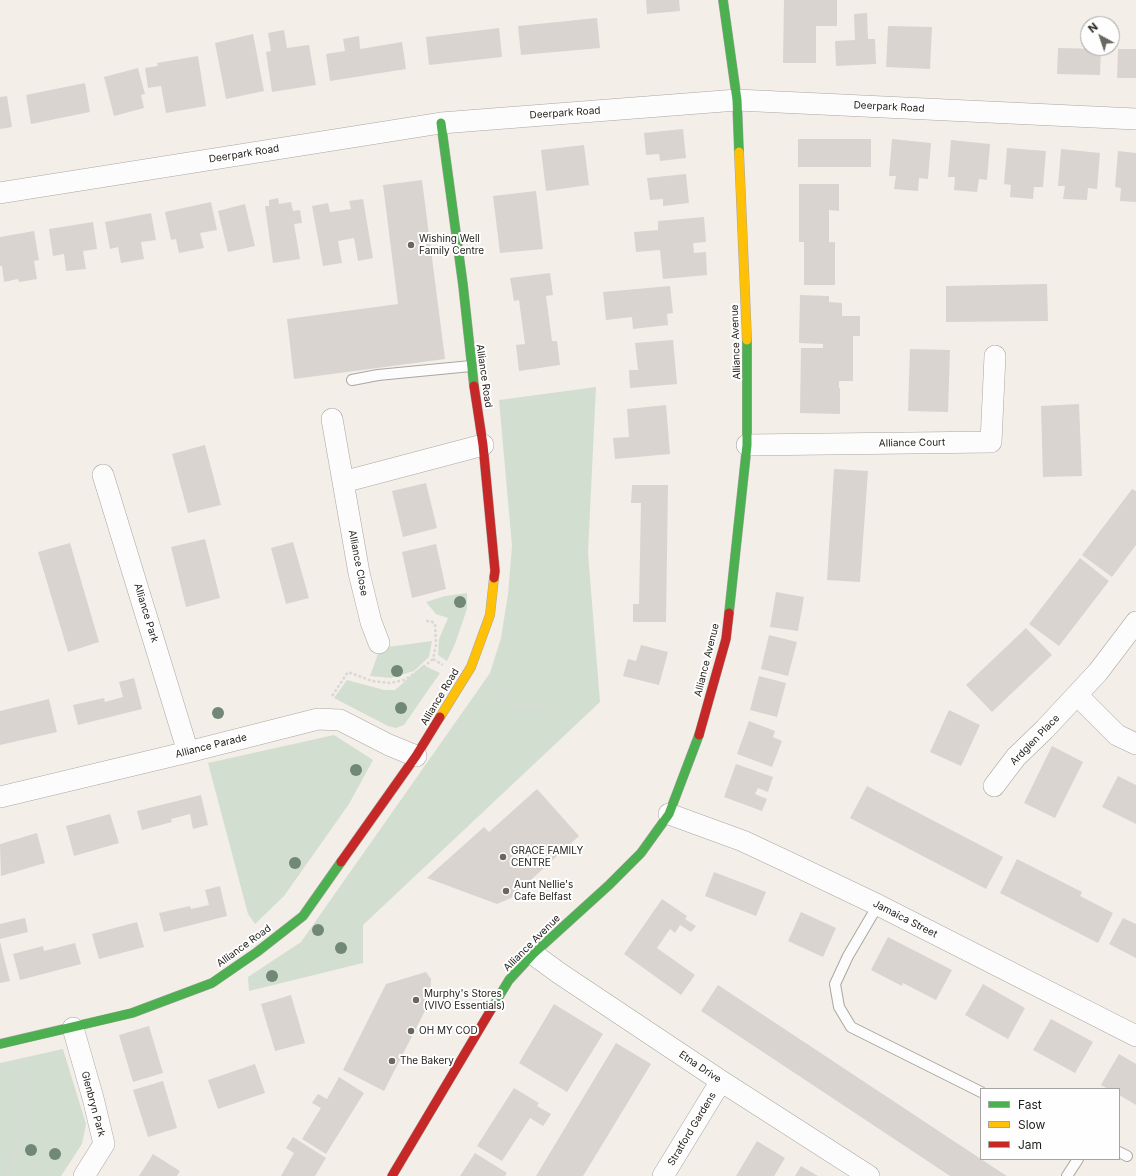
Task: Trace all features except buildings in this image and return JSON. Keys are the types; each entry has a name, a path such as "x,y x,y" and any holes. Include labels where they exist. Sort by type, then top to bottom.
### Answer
{"street":[{"name":"Alliance Avenue","path":"392,1176 509,980 533,954 609,885 641,853 669,814 701,730 726,639 747,445 748,359 737,100 723,0"},
{"name":"Deerpark Road","path":"0,193 441,123 737,100 1136,119"},
{"name":"Alliance Road","path":"0,1044 132,1014 212,983 257,952 298,920 303,916 416,756 468,672 490,615 495,571 483,446 471,366 463,285 441,123"},
{"name":"Alliance Court","path":"747,445 991,442 995,356"},
{"name":"Alliance Close","path":"332,419 359,573 371,622 379,642"},
{"path":"342,482 483,446"},
{"name":"Alliance Park","path":"103,474 188,752"},
{"name":"Ardglen Place","path":"994,786 1016,757 1045,729 1098,672 1136,622"},
{"path":"1077,695 1117,734 1136,744"},
{"name":"Alliance Parade","path":"0,797 188,752 318,718 340,720 388,745 416,756"},
{"name":"Jamaica Street","path":"669,814 743,841 878,906 1136,1036"},
{"name":"Etna Drive","path":"533,954 721,1081 869,1176"},
{"name":"Glenbryn Park","path":"73,1028 93,1098 104,1144 84,1176"},
{"name":"Stratford Gardens","path":"663,1176 721,1081"}],"lane":[{"path":"352,380 378,375 471,366"},
{"path":"878,906 848,956 835,984 839,1007 851,1027 980,1092"},
{"path":"1067,1176 1077,1160"}],"path":[{"path":"318,718 348,672 372,681 390,684 404,680 420,670 433,659 436,645 435,624 431,621 425,621"},
{"path":"433,659 448,668"},
{"path":"468,672 517,707 551,709"},
{"path":"6,1176 27,1122 26,1092 13,1041"}],"green space":[{"path":"596,387 588,553 600,702 363,925 363,963 249,991 248,977 301,942 490,673 501,638 508,594 512,546 499,400"},
{"path":"467,593 467,609 455,644 447,661 438,655 439,639 448,618 436,614 426,602 445,596"},
{"path":"432,641 429,657 414,671 391,678 370,676 380,648"},
{"path":"423,665 440,673 404,725 396,728 388,726 334,698 347,680 384,690 395,690"},
{"path":"334,735 373,760 349,804 284,896 255,924 248,914 208,763"},
{"path":"63,1049 86,1124 82,1144 61,1176 0,1176 0,1063"}],"traffic: fast":[{"path":"723,0 737,100 739,152"},
{"path":"441,123 463,285 474,386"},
{"path":"729,613 747,445 747,340"},
{"path":"492,1008 509,980 533,954 609,885 641,853 669,814 699,735"},
{"path":"0,1044 132,1013 212,983 257,952 303,916 341,862"}],"traffic: slow":[{"path":"739,152 747,340"},
{"path":"440,717 471,667 490,615 494,578"}],"traffic: jam":[{"path":"474,386 483,445 495,571 494,578"},
{"path":"699,735 726,639 729,613"},
{"path":"341,862 416,756 440,717"},
{"path":"392,1176 492,1008"}],"place":[{"name":"Wishing Well Family Centre","path":"411,245"},
{"name":"GRACE FAMILY CENTRE","path":"503,857"},
{"name":"Aunt Nellie's Cafe Belfast","path":"506,891"},
{"name":"Murphy's Stores (VIVO Essentials)","path":"416,1000"},
{"name":"OH MY COD","path":"411,1031"},
{"name":"The Bakery","path":"392,1061"}]}
